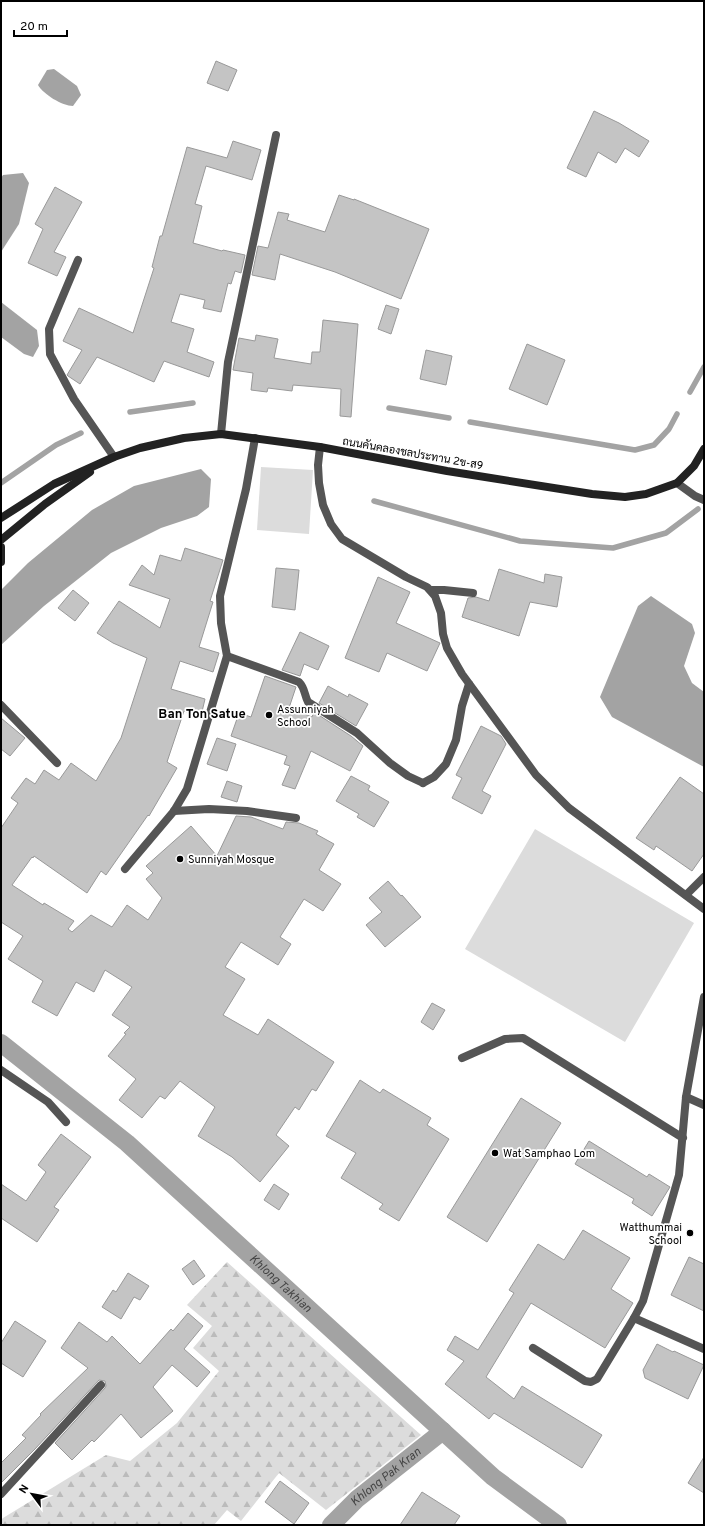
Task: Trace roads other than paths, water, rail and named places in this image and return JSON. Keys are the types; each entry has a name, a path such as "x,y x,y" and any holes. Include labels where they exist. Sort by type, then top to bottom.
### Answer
{"street":[{"path":"221,434 228,362 276,135"},
{"path":"78,260 49,329 50,354 74,399 114,457"},
{"name":"ถนนคันคลองชลประทาน 2ข-ส9","path":"1,518 54,484 114,457 140,448 184,438 221,434 320,447 447,471 625,497 646,494 677,483 694,466 704,449"},
{"path":"125,869 174,811 187,789 227,656 221,623 220,596 246,489 255,438"},
{"path":"320,447 318,465 323,505 331,524 342,538 431,590 435,596 441,613 443,634 447,648 469,684 536,775 564,802 640,862 686,894 704,909"},
{"name":"ถนนคันคลองชลประทาน 2ข-ส9","path":"1,540 45,504 103,462"},
{"path":"677,483 695,496 704,500"},
{"path":"1,547 1,562"},
{"path":"431,590 472,593"},
{"path":"227,656 299,682 304,688 304,696 308,702 357,733 390,763 408,776 423,783 434,777 446,764 456,740 462,706 469,684"},
{"path":"1,705 57,763"},
{"path":"174,811 209,809 247,811 296,818"},
{"path":"686,894 704,877"},
{"path":"533,1348 585,1381 592,1382 597,1379 643,1301 679,1175 686,1097 704,997"},
{"path":"462,1058 505,1039 523,1038 683,1138"},
{"path":"1,1070 48,1102 66,1122"},
{"path":"686,1097 704,1105"},
{"path":"634,1318 704,1349"},
{"path":"1,1494 102,1385"}],"waterway":[{"path":"690,392 704,367"},
{"path":"130,412 193,403"},
{"path":"389,408 449,418"},
{"path":"470,422 635,450 654,445 669,429 677,414"},
{"path":"1,483 56,445 81,433"},
{"path":"374,501 520,541 613,548 666,533 698,509"},
{"name":"Khlong Takhian","path":"1,1043 127,1143 493,1477 558,1525"},
{"name":"Khlong Pak Kran","path":"331,1525 357,1499 443,1431"}],"place":[{"name":"Assunniyah School","path":"269,715"},
{"name":"Sunniyah Mosque","path":"180,859"},
{"name":"Wat Samphao Lom","path":"495,1153"},
{"name":"Watthummai School","path":"690,1233"}],"district":[{"name":"Ban Ton Satue","path":"202,713"}]}
